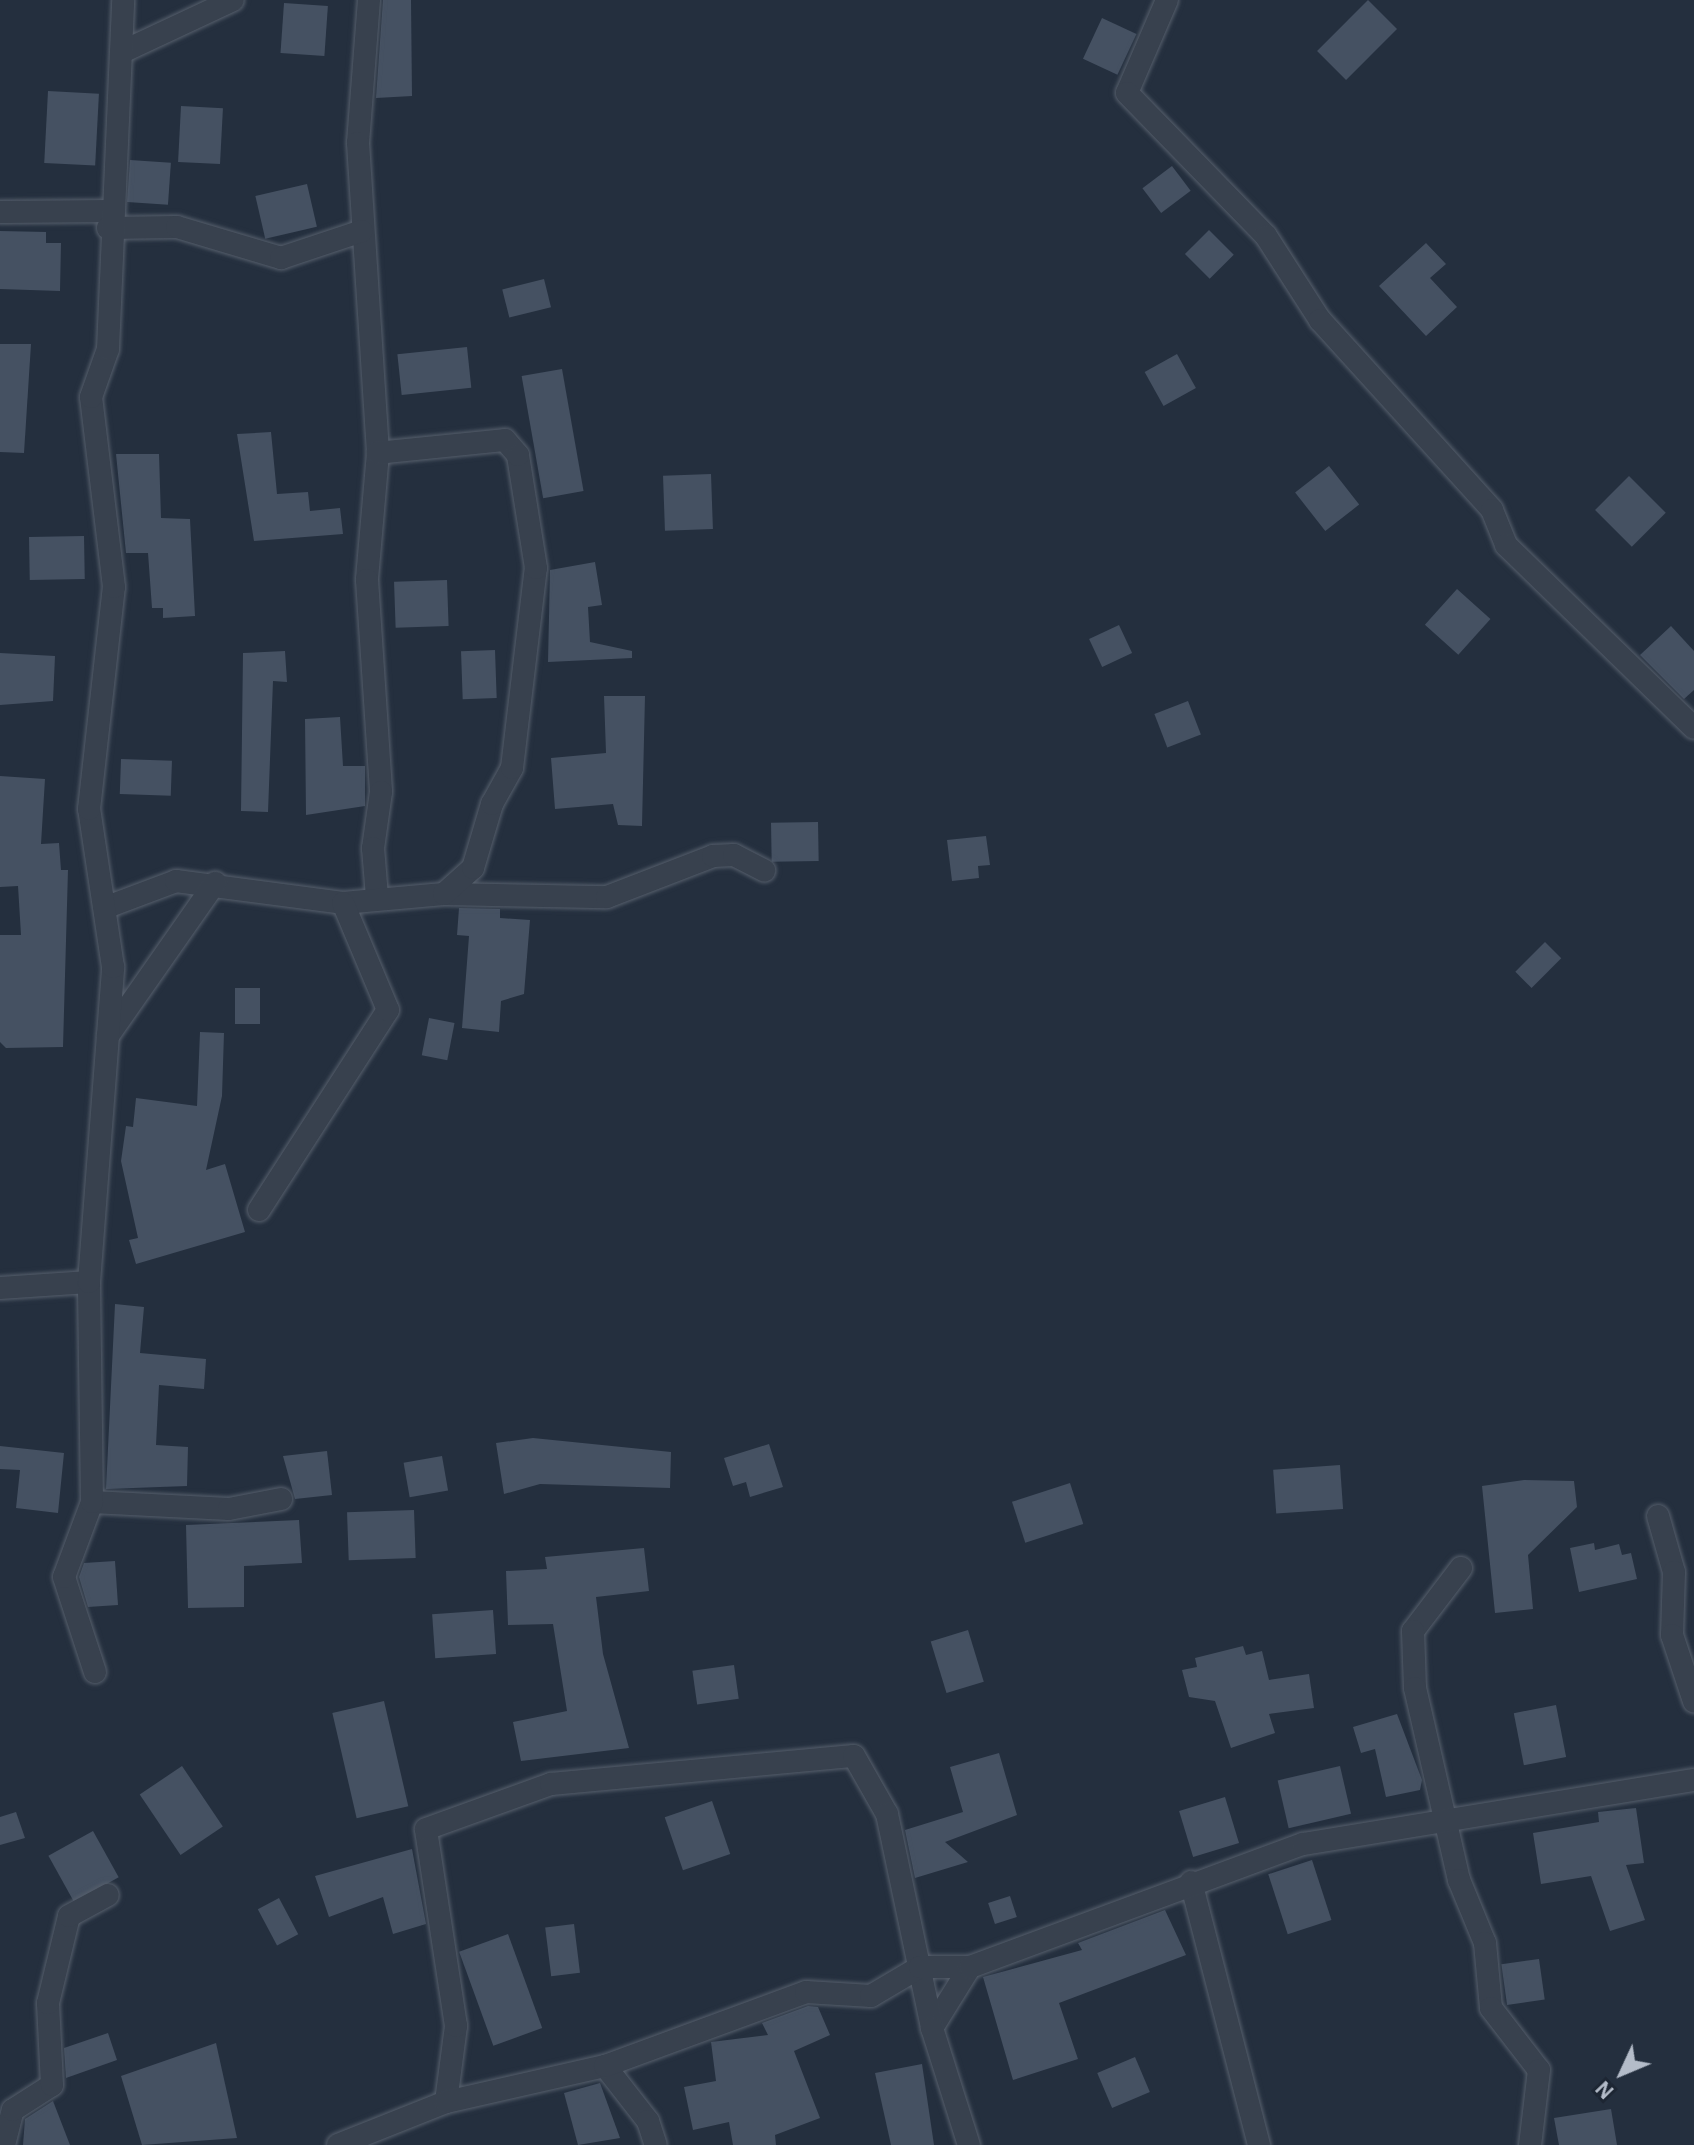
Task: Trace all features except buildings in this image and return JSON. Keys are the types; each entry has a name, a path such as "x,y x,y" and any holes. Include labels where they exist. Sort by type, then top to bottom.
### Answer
{"street":[{"path":"95,1672 64,1577 92,1502 89,1282 113,967 107,907 89,809 114,587 91,397 108,349 110,220 124,51 123,0"},
{"path":"124,51 233,0"},
{"path":"369,0 358,143 378,453 367,580 381,792 373,848 377,897"},
{"path":"1167,0 1127,93 1266,236 1320,320 1492,510 1506,545 1694,728"},
{"path":"0,212 177,227 281,258 362,231"},
{"path":"378,453 505,440 515,447 536,568 512,768 492,804 473,868 444,894"},
{"path":"107,907 176,881 215,883 343,903 377,897 444,894 607,897 713,856 734,855 764,870"},
{"path":"107,1038 215,883"},
{"path":"259,1210 388,1010 343,903"},
{"path":"0,1288 89,1282"},
{"path":"92,1502 229,1509 281,1499"},
{"path":"1658,1516 1674,1572 1672,1635 1694,1701"},
{"path":"1461,1568 1413,1631 1415,1688 1444,1819 1485,1943 1491,2008 1539,2070 1530,2145"},
{"path":"446,2102 456,2026 426,1829 551,1784 854,1756 887,1814 932,2028 969,2145"},
{"path":"338,2145 377,2139 446,2102 605,2066 806,1992 871,1996 920,1967 970,1967 1191,1882 1303,1844 1694,1780"},
{"path":"1191,1882 1259,2145"},
{"path":"4,2145 13,2110 52,2085 48,2003 69,1916 108,1895"},
{"path":"932,2028 970,1967"},
{"path":"605,2066 648,2121 656,2145"}]}
